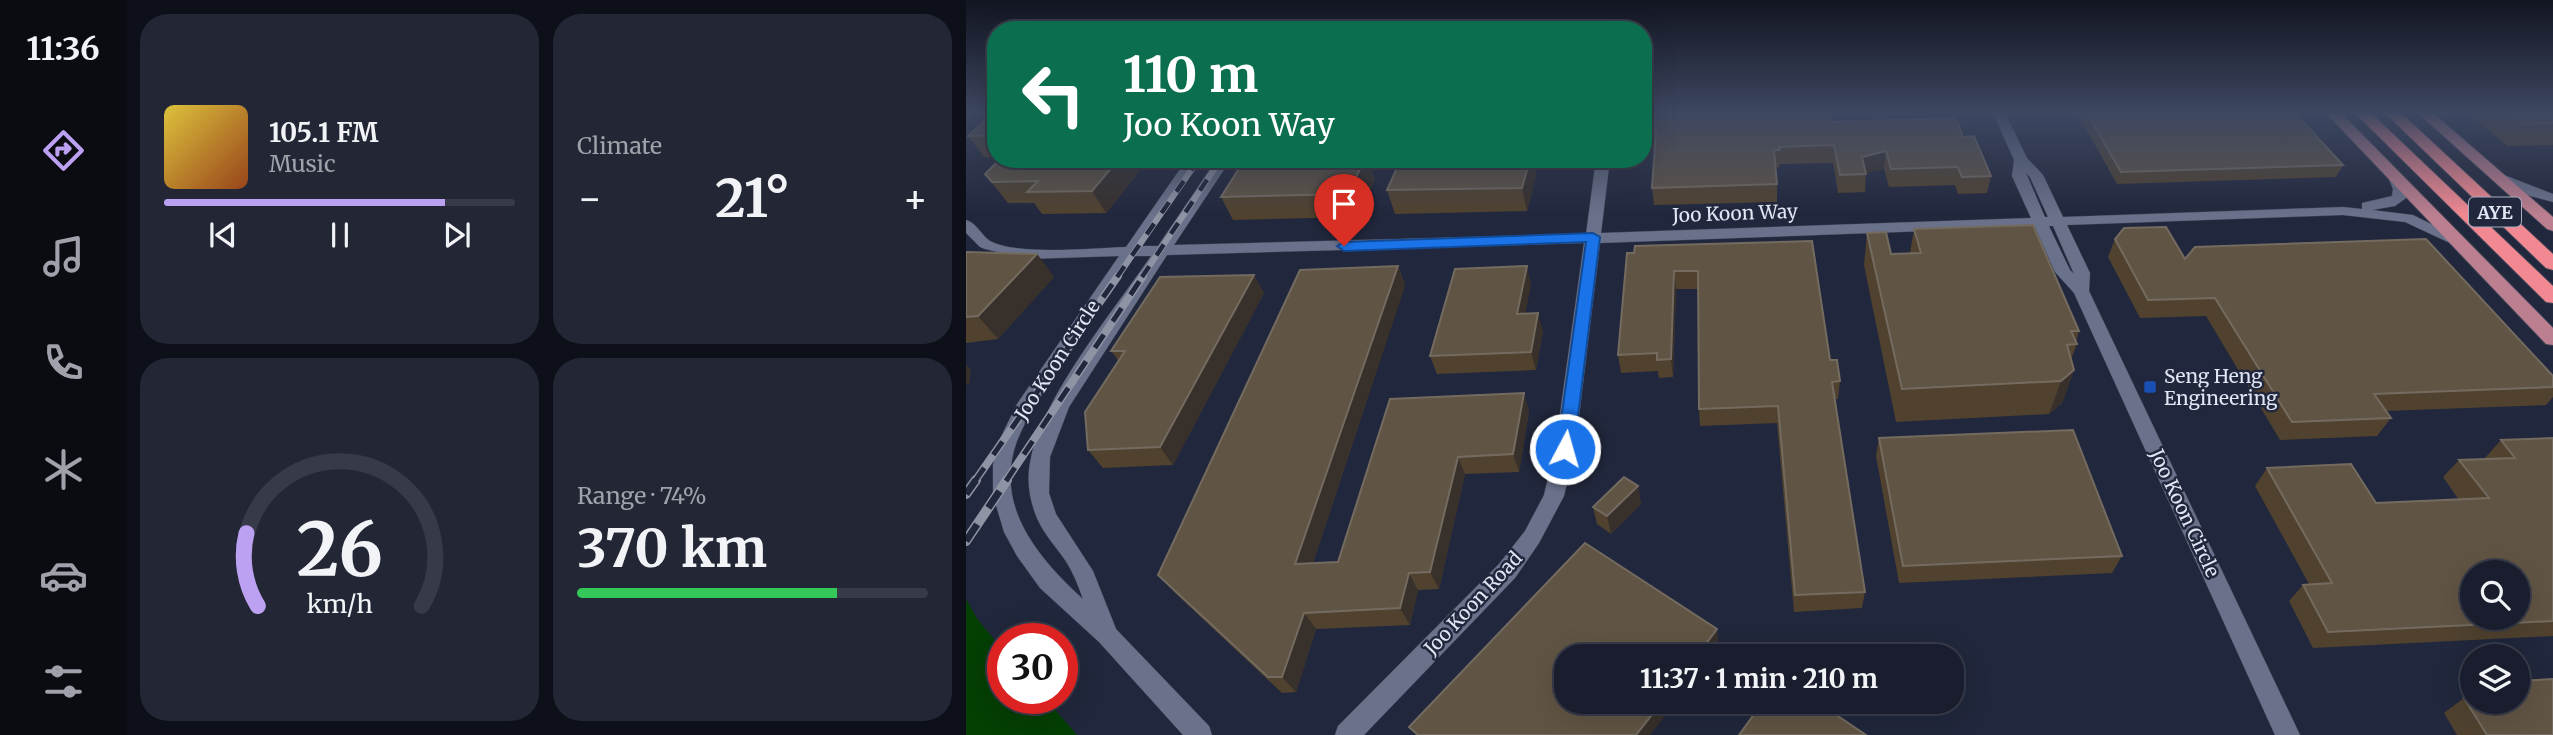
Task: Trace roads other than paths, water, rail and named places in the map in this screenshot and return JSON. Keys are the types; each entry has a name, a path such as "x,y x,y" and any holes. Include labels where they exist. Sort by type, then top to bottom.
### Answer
{"highway":[{"name":"AYE","path":"2398,147 2553,297"},
{"name":"AYE","path":"2429,147 2553,264"}],"main road":[{"path":"2366,147 2553,339"},
{"path":"2464,147 2553,226"}],"street":[{"name":"Joo Koon Circle","path":"2015,147 2021,160 2036,175 2082,273 2081,291"},
{"name":"Joo Koon Circle","path":"2021,160 2019,176 2063,272 2081,291 2288,735"},
{"name":"Joo Koon Circle","path":"1188,168 1026,404 1007,443 1002,480 1011,526 1024,550 1048,582 1107,635 1200,735"},
{"name":"Joo Koon Circle","path":"1107,635 1079,563 1044,513 1037,478 1038,461 1058,412 1218,168"},
{"name":"Joo Koon Road","path":"1347,735 1507,571 1532,537 1554,496 1565,449 1602,168"},
{"path":"2496,176 2528,191 2553,198"},
{"name":"Joo Koon Way","path":"2343,211 2358,206 2390,203 2399,198 2400,189 2395,177"},
{"name":"Joo Koon Way","path":"966,224 985,244 1027,254 1162,252 2343,211 2408,218 2457,241"}],"railway":[{"path":"1117,277 1193,168"},
{"path":"1142,277 1215,168"},
{"path":"975,481 1118,276"},
{"path":"1006,481 1143,276"},
{"path":"966,494 976,480"},
{"path":"966,541 1007,480"}],"place":[{"name":"Seng Heng Engineering","path":"2150,387"}]}
